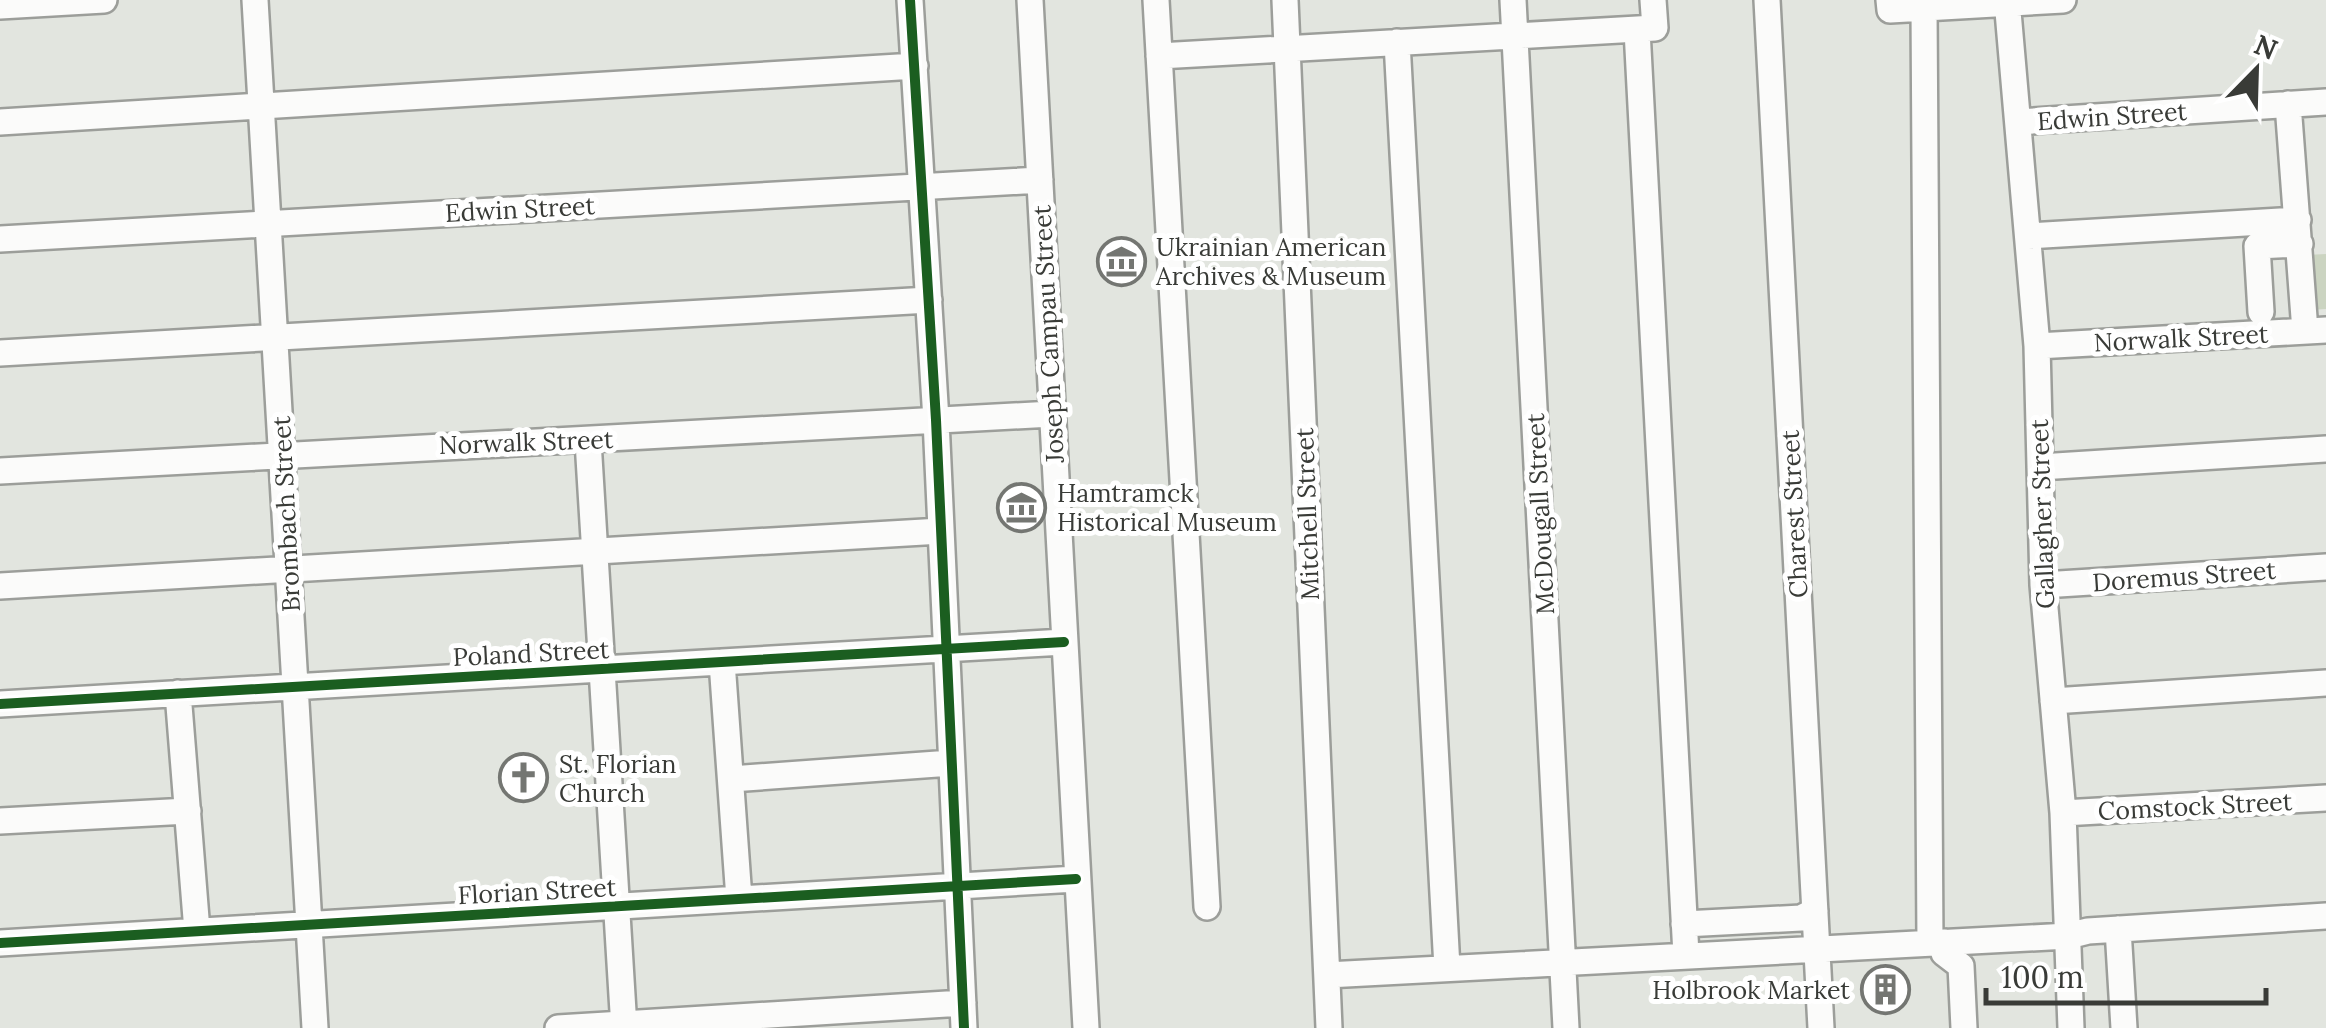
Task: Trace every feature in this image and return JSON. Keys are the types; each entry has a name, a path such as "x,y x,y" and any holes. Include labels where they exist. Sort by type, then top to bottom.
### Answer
{"street":[{"path":"0,6 104,0"},
{"name":"Brombach Street","path":"255,0 314,1028"},
{"path":"558,1028 963,1016 936,420 910,0"},
{"name":"Joseph Campau Street","path":"1030,0 1086,1028"},
{"path":"1156,0 1208,907"},
{"name":"Mitchell Street","path":"1286,0 1329,1028"},
{"name":"McDougall Street","path":"1513,0 1566,1028"},
{"path":"1159,56 1655,28 1653,0"},
{"name":"Charest Street","path":"1768,0 1821,1028"},
{"path":"1889,0 1890,10 2063,0"},
{"name":"Gallagher Street","path":"2007,2 2037,346 2043,586 2063,813 2072,1028"},
{"path":"1924,8 1937,942 1944,953 1962,966 1964,1028"},
{"path":"1637,30 1686,955"},
{"path":"1397,42 1446,968"},
{"path":"0,122 914,66"},
{"name":"Edwin Street","path":"2018,122 2326,102"},
{"path":"2288,104 2299,232 2316,331"},
{"name":"Edwin Street","path":"0,238 1040,180"},
{"path":"2028,236 2299,232"},
{"path":"2261,312 2257,246 2299,232"},
{"path":"0,354 929,300"},
{"name":"Norwalk Street","path":"2037,346 2316,331"},
{"name":"Norwalk Street","path":"0,472 1052,414"},
{"path":"588,440 624,1026"},
{"path":"2040,468 2326,449"},
{"path":"0,586 941,531"},
{"name":"Doremus Street","path":"2043,586 2326,567"},
{"name":"Poland Street","path":"0,704 1064,642"},
{"path":"722,662 739,899"},
{"path":"2053,701 2326,683"},
{"path":"178,694 198,931"},
{"path":"731,778 951,764"},
{"name":"Comstock Street","path":"2063,813 2326,798"},
{"path":"0,822 188,810"},
{"name":"Florian Street","path":"0,943 1076,879"},
{"path":"1684,924 1801,918 1815,912"},
{"path":"1327,976 2068,936 2118,929 2326,916"},
{"path":"2118,929 2124,1028"}],"green space":[{"path":"2326,254 2326,309 2310,310 2306,255"}],"cycle path":[{"path":"910,0 936,420 964,1028"},
{"path":"0,704 1064,642"},
{"path":"0,943 1076,879"}],"place":[{"name":"Ukrainian American Archives & Museum","path":"1121,261"},
{"name":"Hamtramck Historical Museum","path":"1022,507"},
{"name":"St. Florian Church","path":"524,778"},
{"name":"Holbrook Market","path":"1885,990"}]}
